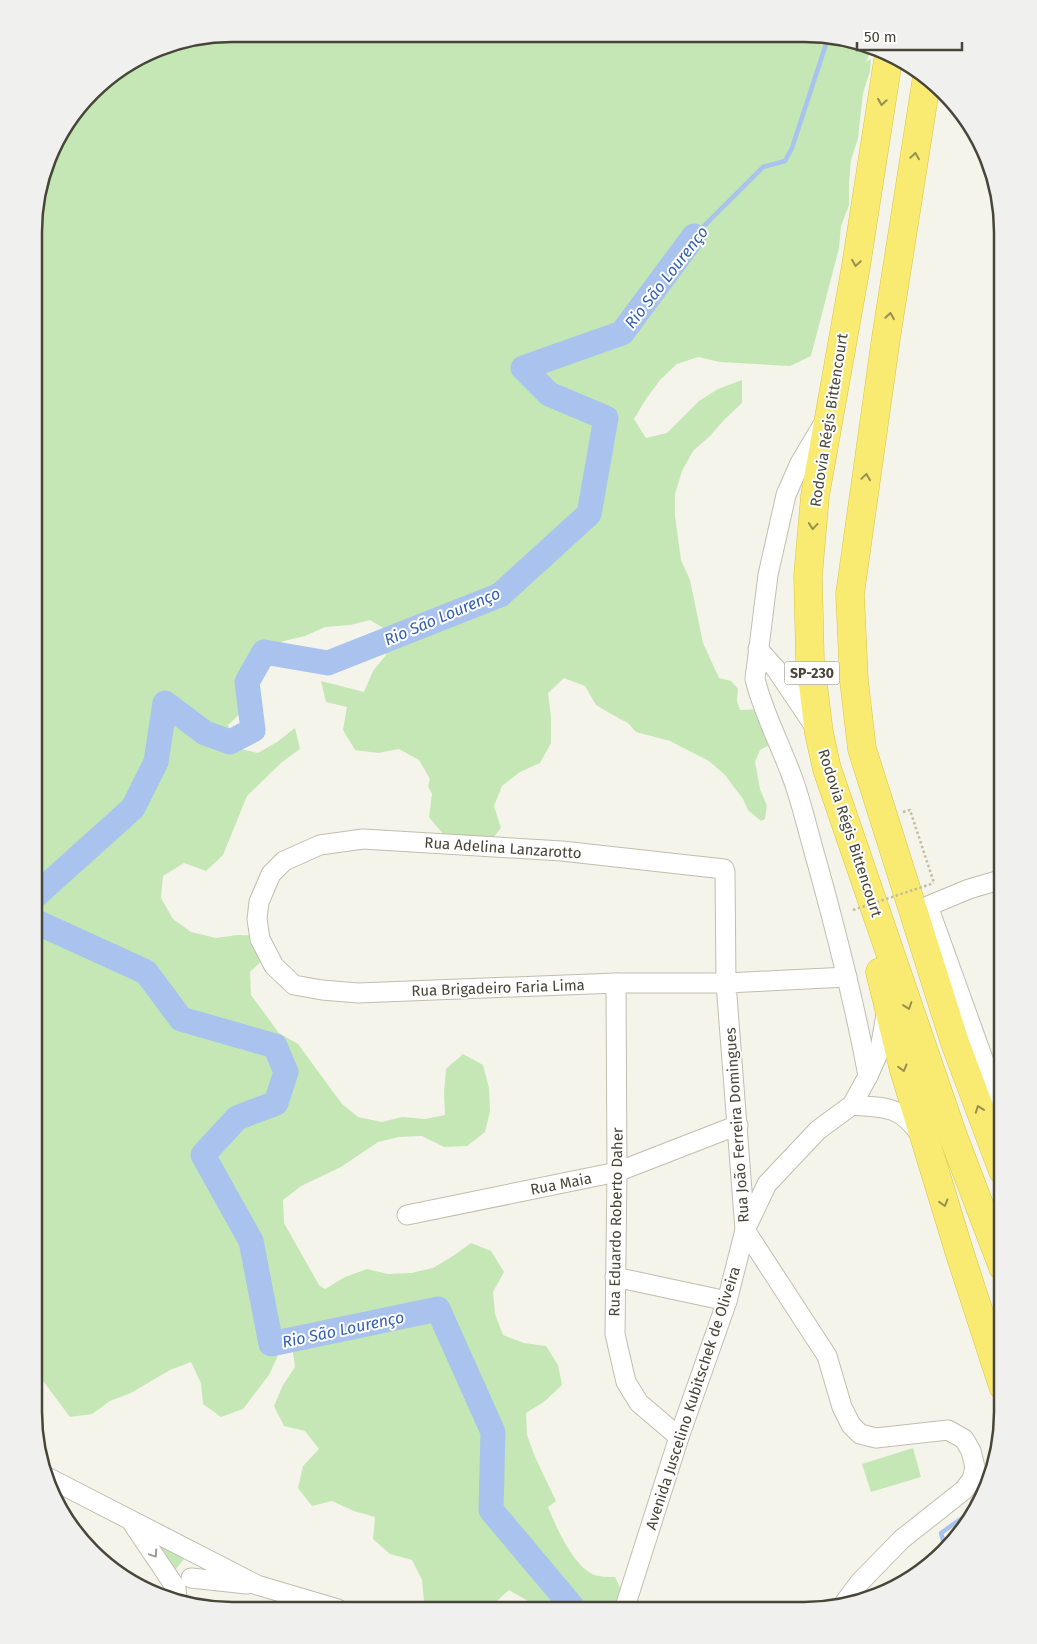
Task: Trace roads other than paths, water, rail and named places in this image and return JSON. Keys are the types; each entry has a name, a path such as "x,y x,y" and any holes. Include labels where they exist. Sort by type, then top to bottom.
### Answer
{"highway":[{"name":"Rodovia Régis Bittencourt","path":"888,62 856,266 815,496 808,576 810,660 819,733 827,769 953,1136 994,1243"},
{"name":"SP-230","path":"926,86 859,518 850,594 854,681 862,749 954,1043 994,1146"},
{"path":"859,518 866,580 864,626 868,682 878,746 890,795 931,894"},
{"path":"840,810 846,852 866,916 904,1070 994,1358"},
{"path":"960,1254 994,1323"}],"street":[{"path":"829,412 800,463 786,495 768,575 755,679 758,694 784,753 796,786 841,949 857,1017 868,1076"},
{"path":"758,649 776,669 819,733"},
{"name":"Rua Adelina Lanzarotto","path":"284,860 320,845 363,839 562,851 723,868 725,870"},
{"name":"Rua Brigadeiro Faria Lima","path":"284,860 271,874 259,902 257,919 260,939 274,966 294,984 322,990 358,993 616,983 726,983 847,977"},
{"name":"Rua João Ferreira Domingues","path":"725,870 726,983 745,1230 827,1356 842,1407 851,1425 860,1434 876,1438 948,1430 964,1439 972,1451 975,1467 972,1479 964,1490 902,1539 860,1582 850,1596"},
{"path":"994,882 969,889 931,894 994,1086"},
{"name":"Rua Eduardo Roberto Daher","path":"616,983 617,1172 614,1334 626,1382 639,1403 679,1437"},
{"name":"Avenida Juscelino Kubitschek de Oliveira","path":"627,1602 679,1437 727,1301 745,1230 767,1184 818,1130 852,1105 880,1049 888,1004"},
{"path":"852,1105 882,1107 898,1111 920,1133 930,1156"},
{"name":"Rua Maia","path":"407,1215 617,1172 738,1124"},
{"path":"615,1277 727,1301"},
{"path":"56,1482 256,1586 302,1602"},
{"path":"131,1521 177,1591"},
{"path":"177,1591 193,1552"},
{"path":"177,1591 256,1586"}],"waterway":[{"name":"Rio São Lourenço","path":"694,236 763,167 785,161 792,148 826,44"},
{"name":"Rio São Lourenço","path":"42,890 133,808 156,762 165,703 205,733 230,742 253,730 247,682 264,652 328,663 500,595 589,514 606,418 549,394 523,368 622,333 694,236"},
{"name":"Rio São Lourenço","path":"42,925 146,972 181,1019 275,1046 286,1072 276,1103 237,1118 203,1155 251,1241 271,1344 438,1309 493,1432 491,1510 568,1602"},
{"path":"943,1541 941,1533 960,1519"}]}
